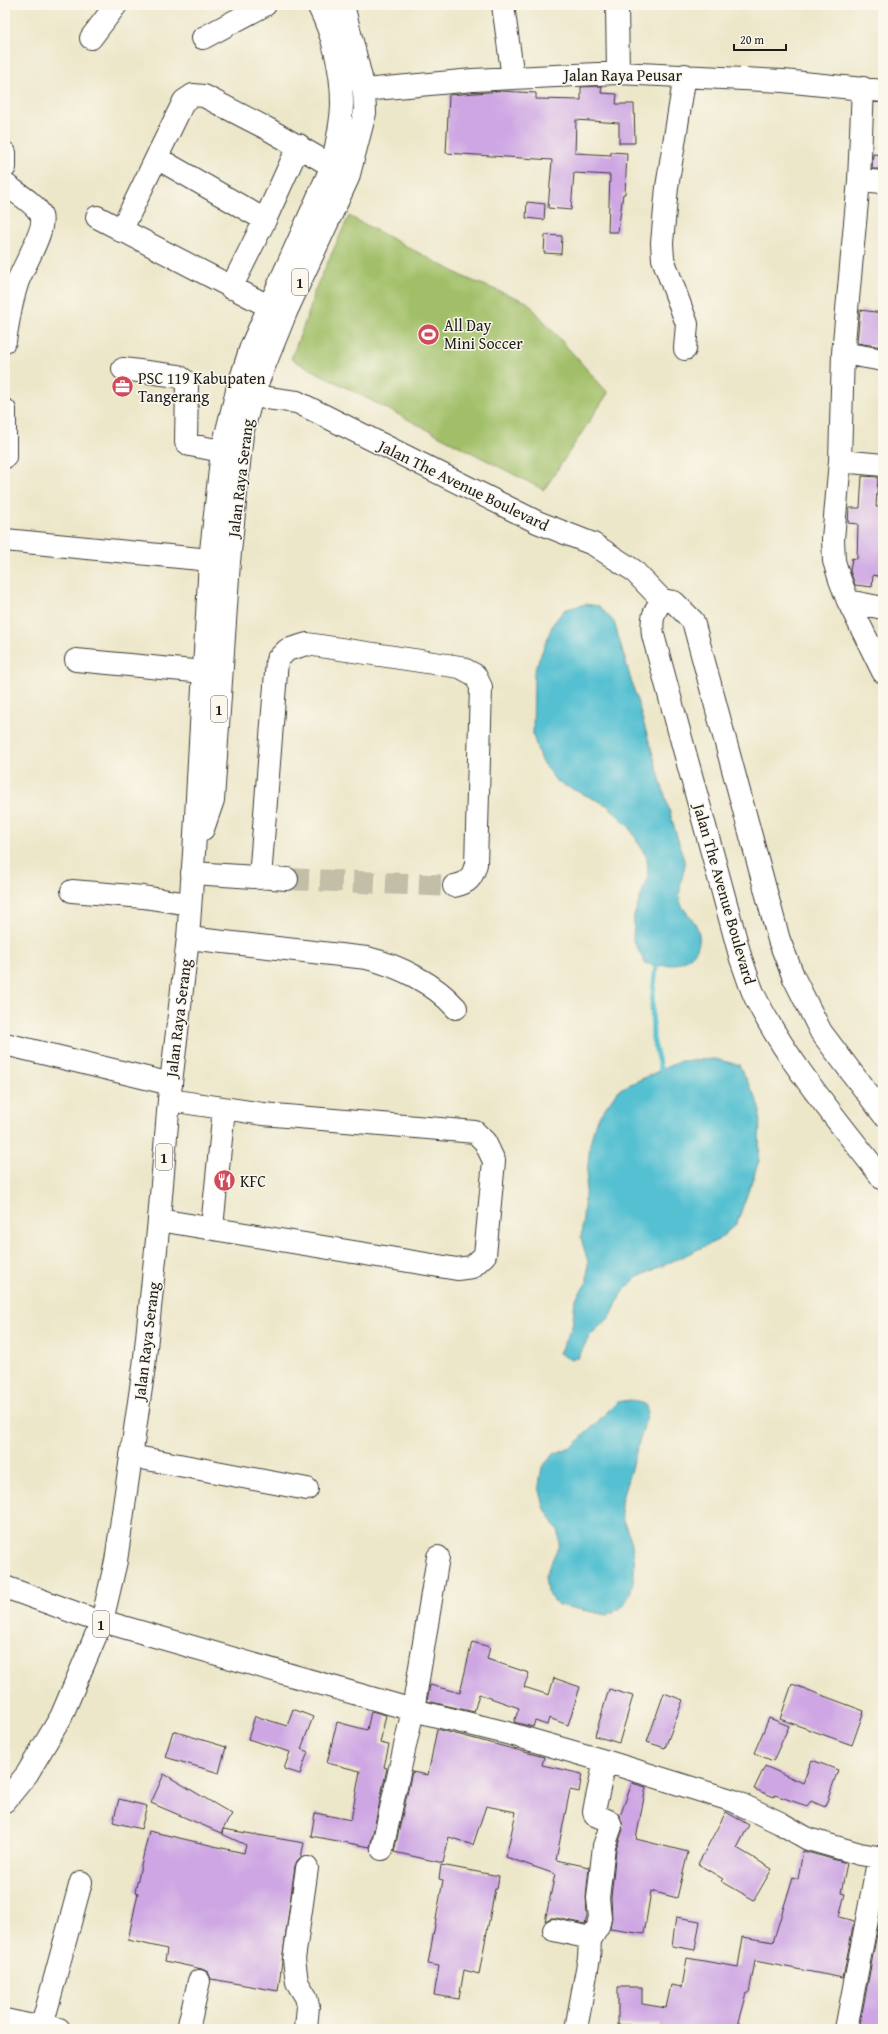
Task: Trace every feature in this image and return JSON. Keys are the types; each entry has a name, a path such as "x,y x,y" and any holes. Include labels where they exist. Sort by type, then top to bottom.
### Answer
{"main road":[{"path":"91,38 116,5"},
{"path":"204,38 265,5"},
{"name":"Jalan Raya Serang","path":"193,863 213,800 230,555 242,434 244,394 251,347 268,306 332,166 339,136 342,103 337,63 327,22 318,5"},
{"name":"Jalan Raya Serang","path":"5,1801 27,1774 95,1619 117,1497 131,1458 144,1367 170,1092 188,938 210,560 222,451 244,394 286,312 348,178 365,113 364,90 343,5"},
{"path":"503,5 514,78"},
{"path":"617,5 618,73"},
{"name":"Jalan Raya Peusar","path":"364,90 514,78 618,73 685,75 873,89"},
{"path":"685,75 667,186 662,243 663,259 687,324 685,349"},
{"path":"873,89 859,180 843,353 840,461 833,539 834,561 848,601 883,672"},
{"path":"121,231 184,101 193,95 209,99 299,145 332,166"},
{"path":"230,288 265,220 299,145"},
{"path":"5,153 5,167"},
{"path":"157,158 265,220"},
{"path":"859,180 883,182"},
{"path":"5,184 26,199 41,214 42,222 39,236 17,283 5,340"},
{"path":"97,217 230,288 268,306"},
{"path":"843,353 883,360"},
{"path":"123,369 178,376 184,380 187,386 186,442 190,445 222,451"},
{"name":"Jalan The Avenue Boulevard","path":"244,394 297,402 537,522 593,544 633,570 662,600 674,602 693,621 779,940 794,978 822,1032 883,1114"},
{"path":"5,410 5,456"},
{"path":"840,461 883,465"},
{"path":"5,540 210,560"},
{"name":"Jalan The Avenue Boulevard","path":"662,600 654,612 651,622 653,635 741,959 753,992 784,1046 883,1179"},
{"path":"848,601 883,608"},
{"path":"260,878 277,660 287,650 307,644 460,668 475,675 481,687 476,864 473,875 465,884 454,886"},
{"path":"76,660 204,672"},
{"path":"193,863 260,878 287,879"},
{"path":"72,891 143,897 189,904"},
{"path":"188,938 373,960 392,964 445,996 456,1008"},
{"path":"5,1044 224,1109 475,1132 486,1142 494,1162 485,1255 472,1267 457,1269 212,1227 159,1220"},
{"path":"212,1227 224,1109"},
{"path":"131,1458 307,1489"},
{"path":"382,1849 413,1710 438,1557"},
{"path":"5,1587 95,1619 413,1710 507,1733 605,1761 734,1801 780,1823 808,1839 860,1854 881,1858 846,2029"},
{"path":"576,2029 589,1958 590,1940 600,1918 598,1898 601,1868 605,1841 611,1826 608,1821 595,1815 594,1811 605,1761"},
{"path":"306,2029 308,2006 306,1997 297,1982 294,1959 307,1868"},
{"path":"5,2020 33,2026 51,2025 81,1882"},
{"path":"554,1930 586,1937 590,1940"},
{"path":"188,2029 199,1981"}],"green space":[{"name":"All Day Mini Soccer","path":"349,216 468,279 527,302 608,393 544,490 291,359 310,309 313,294"}],"water":[{"path":"585,604 599,606 614,622 685,864 680,889 680,899 681,904 697,926 699,941 697,949 691,956 674,964 664,966 645,963 633,940 634,916 648,876 647,858 630,828 607,805 557,782 541,761 533,735 534,672 553,624 564,610"},
{"path":"715,1059 739,1065 760,1106 759,1161 737,1223 718,1240 636,1278 621,1294 611,1316 590,1335 578,1358 569,1359 559,1353 572,1327 575,1300 587,1282 588,1262 581,1238 590,1144 596,1121 618,1090 680,1061"},
{"path":"631,1400 645,1404 648,1412 621,1502 622,1519 631,1540 634,1556 634,1574 631,1591 622,1606 607,1615 558,1605 547,1592 545,1576 559,1545 559,1532 544,1507 539,1486 542,1467 554,1454 573,1446 617,1402"}],"building":[{"path":"602,86 601,93 617,94 616,104 634,104 635,143 619,143 619,123 576,120 575,153 611,155 611,152 627,153 625,194 623,194 618,232 608,232 610,175 574,173 571,210 548,208 552,160 446,153 449,95 502,91 536,93 536,99 581,100 581,87"},
{"path":"873,154 883,155 883,169 872,169"},
{"path":"527,202 545,204 544,220 526,218"},
{"path":"545,235 562,236 561,254 544,253"},
{"path":"860,310 883,313 883,347 857,343"},
{"path":"862,476 878,477 876,507 883,507 883,577 873,575 872,587 855,585 850,571 852,558 857,559 858,524 848,523 849,508 860,508"},
{"path":"472,1642 490,1647 487,1659 529,1673 524,1687 549,1695 554,1678 580,1687 568,1725 549,1718 547,1725 535,1721 533,1727 514,1722 519,1708 479,1694 474,1712 427,1701 430,1685 460,1693"},
{"path":"792,1684 864,1711 852,1745 780,1719"},
{"path":"609,1689 633,1696 619,1743 595,1736"},
{"path":"664,1693 683,1700 665,1748 647,1742"},
{"path":"293,1709 313,1717 301,1749 308,1752 300,1774 284,1769 290,1752 248,1739 255,1716 287,1726"},
{"path":"371,1711 386,1715 380,1743 389,1745 384,1767 387,1768 370,1847 311,1836 315,1813 351,1820 360,1771 327,1763 337,1722 367,1730"},
{"path":"769,1718 789,1726 773,1761 754,1753"},
{"path":"437,1729 544,1757 542,1765 582,1774 579,1792 570,1790 556,1860 589,1867 586,1897 587,1917 585,1924 556,1918 551,1918 545,1921 555,1874 506,1857 516,1812 486,1806 473,1845 449,1837 443,1863 394,1852 412,1772 428,1775"},
{"path":"173,1731 226,1747 219,1773 165,1757"},
{"path":"812,1760 838,1770 825,1807 811,1801 807,1806 775,1795 774,1797 754,1789 765,1766 803,1783"},
{"path":"164,1774 232,1814 221,1833 151,1803"},
{"path":"632,1783 646,1787 636,1839 688,1852 677,1898 651,1891 644,1934 610,1929 612,1917 611,1898 616,1849 623,1830 620,1816"},
{"path":"119,1799 147,1806 141,1829 113,1822"},
{"path":"726,1812 749,1825 737,1848 772,1869 754,1900 721,1881 723,1879 698,1864"},
{"path":"223,1829 304,1843 301,1857 295,1866 278,1991 211,1979 208,1972 202,1969 165,1961 167,1949 128,1940 138,1893 135,1892 149,1831 244,1853 246,1845 222,1834"},
{"path":"803,1851 847,1863 841,1893 845,1894 839,1917 854,1921 843,1978 755,1961 749,1993 747,1993 737,2029 660,2029 661,2025 618,2025 618,1987 642,1987 642,2004 666,2008 671,1985 682,1987 687,1958 738,1967 743,1937 773,1942 793,1877 798,1879"},
{"path":"441,1865 499,1876 497,1889 495,1889 479,1974 464,1970 459,1999 434,1995 439,1966 428,1964 443,1880 439,1879"},
{"path":"676,1917 700,1921 695,1950 672,1946"},
{"path":"880,1918 883,1919 883,2029 859,2029"}],"waterway":[{"path":"656,967 652,1001 653,1039 661,1071"}],"tunnel":[{"path":"287,879 454,886"}],"place":[{"name":"All Day Mini Soccer","path":"428,334"},
{"name":"PSC 119 Kabupaten Tangerang","path":"123,387"},
{"name":"KFC","path":"225,1181"}]}
